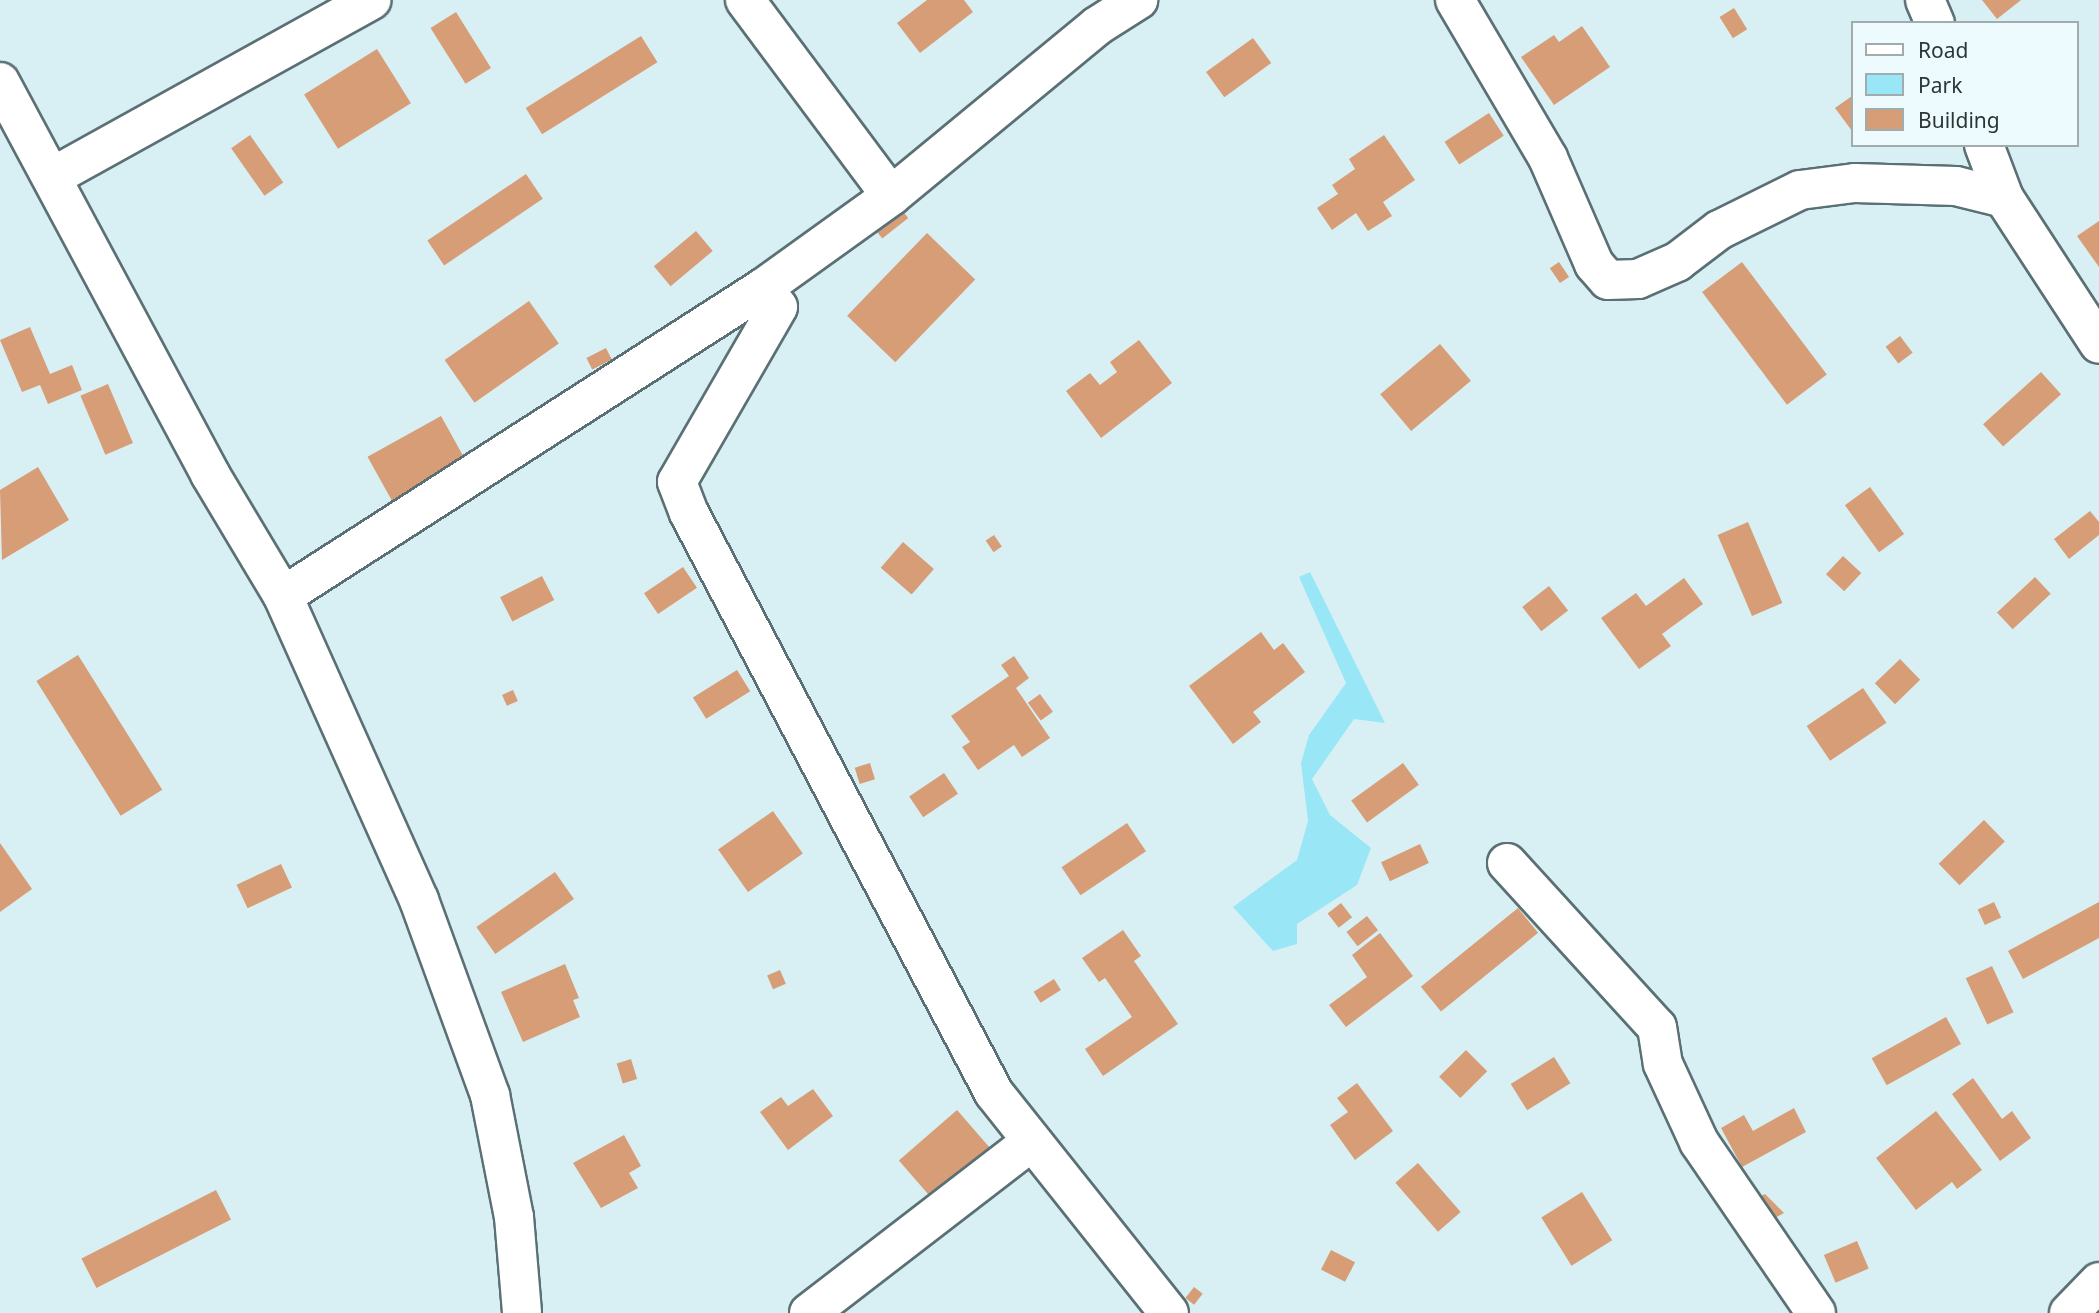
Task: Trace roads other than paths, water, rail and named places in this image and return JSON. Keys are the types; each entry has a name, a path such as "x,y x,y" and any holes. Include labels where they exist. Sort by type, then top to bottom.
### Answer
{"street":[{"path":"54,176 371,0"},
{"path":"745,0 891,196"},
{"path":"283,596 764,288 891,196 1046,65 1138,0"},
{"path":"1455,0 1548,158 1594,264 1608,280 1638,279 1677,262 1719,230 1800,190 1917,181 2004,198"},
{"path":"1925,0 1934,21"},
{"path":"0,82 54,176 210,474 283,596 419,900 481,1067 504,1153 522,1313"},
{"path":"1985,147 2004,198 2099,344"},
{"path":"764,288 778,307 677,482 949,1014 994,1093 1030,1143 1169,1313"},
{"path":"1507,863 1657,1027 1663,1064 1699,1142 1816,1313"},
{"path":"809,1313 1030,1143"}]}
